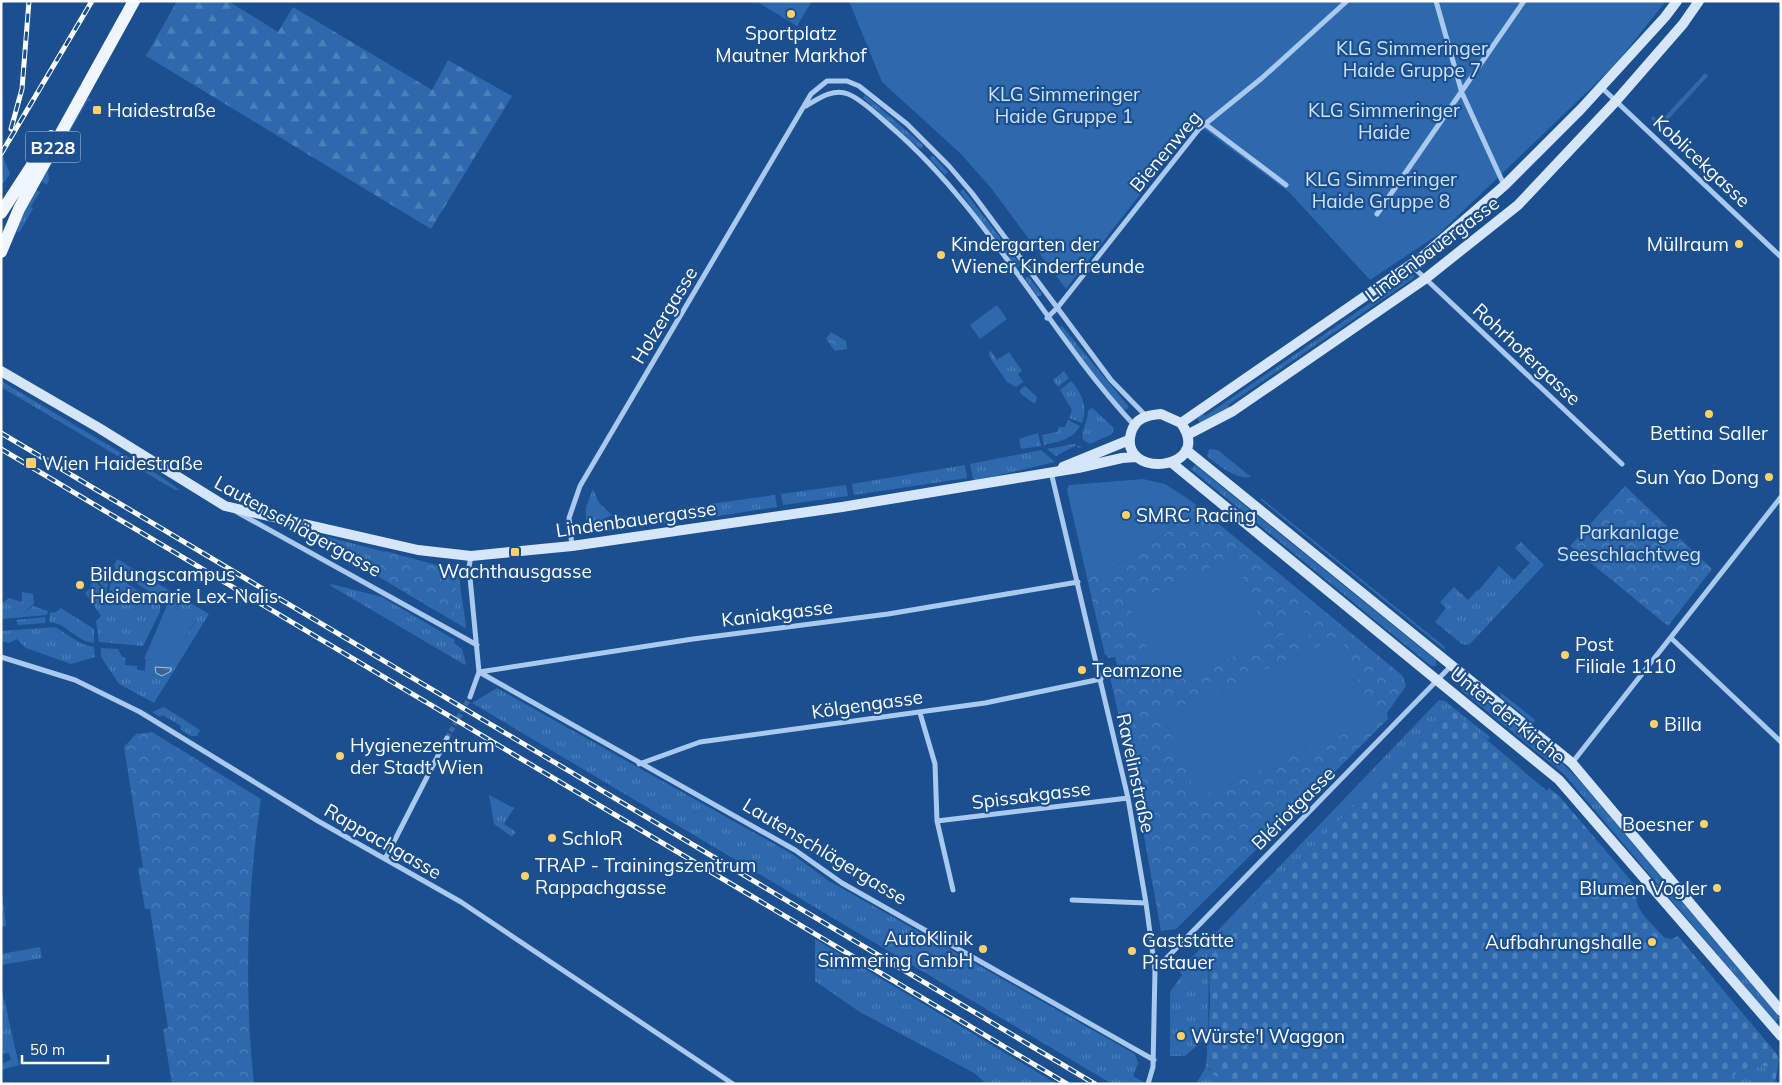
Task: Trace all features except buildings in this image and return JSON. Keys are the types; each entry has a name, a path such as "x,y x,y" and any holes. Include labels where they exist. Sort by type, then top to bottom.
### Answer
{"main road":[{"name":"B228","path":"1,252 19,209 86,84 134,1"},
{"name":"Lindenbauergasse","path":"1181,423 1411,265 1505,185 1601,87 1665,17 1677,1"},
{"name":"Lindenbauergasse","path":"1187,435 1233,412 1425,279 1518,205 1616,101 1683,24 1699,1"},
{"name":"B228","path":"1,213 24,175 86,84"},
{"name":"Lautenschlägergasse","path":"1,371 99,428 225,506"},
{"path":"1161,414 1181,423 1187,435 1186,450 1172,463 1159,465 1138,458 1131,450 1129,440 1134,425 1146,416 1161,414"},
{"name":"Lindenbauergasse","path":"1052,471 1129,440"},
{"name":"Unter der Kirche","path":"1186,450 1572,763 1781,1012"},
{"name":"Lindenbauergasse","path":"225,506 418,550 470,556 572,546 842,507 1078,468 1122,458 1138,458"},
{"name":"Unter der Kirche","path":"1172,463 1559,780 1781,1036"}],"street":[{"path":"1436,1 1462,92 1505,185"},
{"path":"1377,214 1524,1"},
{"name":"Bienenweg","path":"1047,318 1058,307 1199,129 1262,78 1344,2"},
{"path":"805,106 811,94 827,81 847,81 859,86 878,100 930,147 972,193 1111,380 1146,416"},
{"path":"847,81 848,94"},
{"name":"Koblicekgasse","path":"1601,87 1781,257"},
{"path":"805,106 831,93 848,94 871,109 922,156 972,210 1047,318 1100,389 1134,425"},
{"name":"Holzergasse","path":"572,546 569,518 580,486 805,106"},
{"path":"1205,124 1286,184"},
{"path":"922,156 930,147"},
{"name":"Rohrhofergasse","path":"1411,265 1622,464"},
{"name":"Ravelinstraße","path":"1052,471 1128,798 1146,903 1155,970 1154,1060 1148,1084"},
{"path":"1572,763 1781,497"},
{"name":"Lautenschlägergasse","path":"225,506 477,645"},
{"path":"470,556 469,567 479,672 470,697"},
{"name":"Kaniakgasse","path":"479,672 693,639 888,614 1078,582"},
{"path":"1671,638 1781,742"},
{"name":"Rappachgasse","path":"1,657 52,672 108,695 469,907 733,1084"},
{"name":"Blériotgasse","path":"1155,970 1451,666"},
{"name":"Lautenschlägergasse","path":"479,672 639,764 795,850 842,883 1154,1060"},
{"name":"Kölgengasse","path":"639,764 700,742 985,703 1101,679"},
{"path":"920,713 936,764 937,821 953,890"},
{"path":"385,859 447,738"},
{"name":"Spissakgasse","path":"937,821 1128,798"},
{"path":"1072,900 1146,903"}],"green space":[{"path":"177,1 228,1 278,32 293,7 432,90 448,60 512,96 431,229 146,56"},
{"name":"Sportplatz Mautner Markhof","path":"756,1 812,1 797,26"},
{"name":"KLG Simmeringer Haide","path":"849,1 1666,1 1615,65 1439,234 1370,280 1290,193 1204,129 1193,127 1066,289 991,188 961,154 882,82"},
{"path":"1705,73 1708,76 1663,125 1667,130 1665,133 1651,119 1653,116 1660,122"},
{"path":"865,95 923,145 922,148 919,148 863,98"},
{"path":"90,98 91,102 88,100 62,145 64,148 60,160 55,158 48,170 49,180 47,185 39,180 86,99"},
{"path":"933,156 948,172 945,175 931,160 930,157"},
{"path":"3,157 10,174 1,186 1,160"},
{"path":"35,189 40,192 31,206 33,209 19,233 16,231"},
{"path":"963,189 1020,264 1019,267 1016,267 960,192"},
{"path":"1412,274 1414,278 1228,405 1229,408 1200,423 1197,418 1203,414 1205,416"},
{"path":"1026,277 1029,277 1041,293 1041,296 1037,296 1026,280"},
{"path":"997,305 1007,319 980,339 970,325"},
{"path":"1061,325 1129,407 1124,411 1082,361 1060,328"},
{"path":"831,332 846,341 847,349 835,351 826,339"},
{"path":"990,350 997,360 1009,352 1022,371 1018,374 1023,382 1016,387 1007,382 989,356"},
{"path":"1064,371 1069,378 1058,387 1053,380"},
{"path":"1,381 160,476 180,490 175,490 1,387"},
{"path":"1071,381 1083,401 1084,417 1082,423 1069,418 1072,410 1060,390"},
{"path":"1025,386 1037,397 1036,402 1033,403 1020,393 1020,390"},
{"path":"1092,408 1114,428 1112,434 1090,444 1083,440 1083,436 1088,411"},
{"path":"1068,420 1080,426 1077,431 1065,439 1044,445 1042,435 1057,432 1059,427 1065,427"},
{"path":"1038,433 1041,446 1021,449 1019,439"},
{"path":"1077,445 1056,456 1047,449"},
{"path":"1209,449 1218,450 1251,477 1233,474 1222,467 1207,456"},
{"path":"1041,450 1055,462 975,481 973,479 970,464"},
{"path":"965,465 967,478 854,495 852,484"},
{"path":"1195,465 1436,660 1436,666 1431,666 1191,469"},
{"name":"SMRC Racing","path":"1143,479 1165,484 1190,500 1169,531 1113,568 1087,578 1067,490 1069,485"},
{"path":"846,485 848,496 783,505 781,494"},
{"name":"Parkanlage Seeschlachtweg","path":"1625,486 1712,569 1668,626 1570,546"},
{"path":"593,489 599,503 612,515 586,527 586,507"},
{"path":"775,495 777,507 712,517 710,504"},
{"path":"1261,498 1445,647 1445,650 1261,500"},
{"path":"1190,500 1403,676 1406,686 1387,713 1388,719 1176,929 1161,931 1135,786 1109,673 1111,672 1110,667 1117,665 1115,657 1108,658 1105,655 1087,578 1113,568 1169,531"},
{"path":"705,505 707,517 596,533 595,527 622,517"},
{"path":"301,530 458,571 465,628 357,564 360,558 345,549 342,555"},
{"path":"1521,542 1544,565 1471,643 1468,645 1462,644 1435,622 1446,608 1440,602 1454,587 1468,600 1499,566 1514,580 1530,563 1515,548"},
{"path":"385,551 458,571 453,620 377,575"},
{"path":"1234,557 1270,640 1164,687 1128,604"},
{"path":"117,559 209,614 154,703 119,684 101,657 101,648 118,649 122,657 126,658 125,665 137,666 137,670 145,671 146,659 171,660 196,621 117,571 114,565"},
{"path":"97,564 160,605 160,612 143,646 99,642 96,621 101,616 85,593 90,588 92,580 100,586 104,597 108,597 111,581 106,576 109,581 105,595 102,585 93,578 94,572 97,571 95,570"},
{"path":"331,584 382,597 455,640 454,643 462,649 465,665 331,586"},
{"path":"22,592 33,594 34,604 23,613 18,608 22,602"},
{"path":"9,598 22,602 23,613 33,606 48,611 47,615 1,619 1,604"},
{"path":"168,603 196,620 171,661 144,659"},
{"path":"61,608 94,629 94,643 82,639 55,623 49,622 50,612 54,613"},
{"path":"1302,609 1313,634 1288,645 1277,620"},
{"path":"46,617 45,623 18,625 16,620"},
{"path":"55,627 82,644 94,647 95,657 71,664 26,648 17,639 9,643 1,641 1,631"},
{"path":"1340,637 1376,720 1198,797 1162,714"},
{"path":"1465,685 1564,765 1580,781 1780,1018 1775,1022 1564,774 1461,690"},
{"path":"497,688 792,854 829,881 1135,1054 1138,1063 1133,1076 1146,1084 1112,1084 472,703"},
{"path":"1500,692 1535,720 1533,723 1501,697"},
{"path":"1439,700 1445,701 1490,737 1488,740 1451,711 1209,949 1208,1036 1185,1056 1170,1056 1170,992 1182,975 1179,971"},
{"path":"164,707 200,730 197,736 191,736 180,729 181,726 163,715 160,717 152,712"},
{"path":"1452,710 1547,791 1549,788 1560,797 1639,890 1637,903 1644,915 1665,938 1672,939 1678,936 1776,1053 1779,1059 1775,1084 1767,1084 1770,1067 1753,1065 1734,1075 1734,1084 1237,1084 1227,1077 1225,1082 1211,1073 1212,1070 1206,1067 1210,1005 1209,949"},
{"path":"152,732 261,799 256,834 248,941 249,1013 254,1084 172,1084 163,1029 168,1028 150,909 145,909 138,868 143,867 124,747 136,734"},
{"path":"489,795 514,808 504,824 516,832 512,837 494,824"},
{"path":"1,885 6,926 1,927"},
{"path":"815,939 1057,1084 987,1084 974,1073 860,1012 815,981"},
{"path":"40,947 42,958 1,965 1,954"},
{"path":"1,986 19,1065 1,1070 1,1064 11,1060 9,1053 1,1054"},
{"path":"1753,1065 1770,1067 1767,1084 1734,1084 1734,1075"},
{"path":"1206,1067 1225,1081 1227,1077 1237,1084 1196,1084"}],"water":[{"path":"155,667 171,668 171,671 162,676 156,673"}],"tunnel":[{"path":"447,738 470,697"}],"railway":[{"path":"11,129 22,89 29,1"},
{"path":"1,154 92,1"},
{"path":"1,433 1095,1084"},
{"path":"1,449 1067,1084"}],"place":[{"name":"Sportplatz Mautner Markhof","path":"791,14"},
{"name":"Haidestraße","path":"97,110"},
{"name":"Müllraum","path":"1739,244"},
{"name":"Kindergarten der Wiener Kinderfreunde","path":"941,255"},
{"name":"Bettina Saller","path":"1709,414"},
{"name":"Wien Haidestraße","path":"31,463"},
{"name":"Sun Yao Dong","path":"1769,477"},
{"name":"SMRC Racing","path":"1126,515"},
{"name":"Wachthausgasse","path":"515,552"},
{"name":"Bildungscampus Heidemarie Lex-Nalis","path":"80,585"},
{"name":"Post Filiale 1110","path":"1565,655"},
{"name":"Teamzone","path":"1082,670"},
{"name":"Billa","path":"1654,724"},
{"name":"Hygienezentrum der Stadt Wien","path":"340,756"},
{"name":"Boesner","path":"1704,824"},
{"name":"SchloR","path":"552,838"},
{"name":"TRAP - Trainingszentrum Rappachgasse","path":"525,876"},
{"name":"Blumen Vogler","path":"1717,888"},
{"name":"Aufbahrungshalle","path":"1652,942"},
{"name":"AutoKlinik Simmering GmbH","path":"983,949"},
{"name":"Gaststätte Pistauer","path":"1132,951"},
{"name":"Würste'l Waggon","path":"1181,1036"}],"park label":[{"name":"KLG Simmeringer Haide Gruppe 7","path":"1412,59"},
{"name":"KLG Simmeringer Haide Gruppe 1","path":"1064,105"},
{"name":"KLG Simmeringer Haide Gruppe 8","path":"1381,190"}]}
